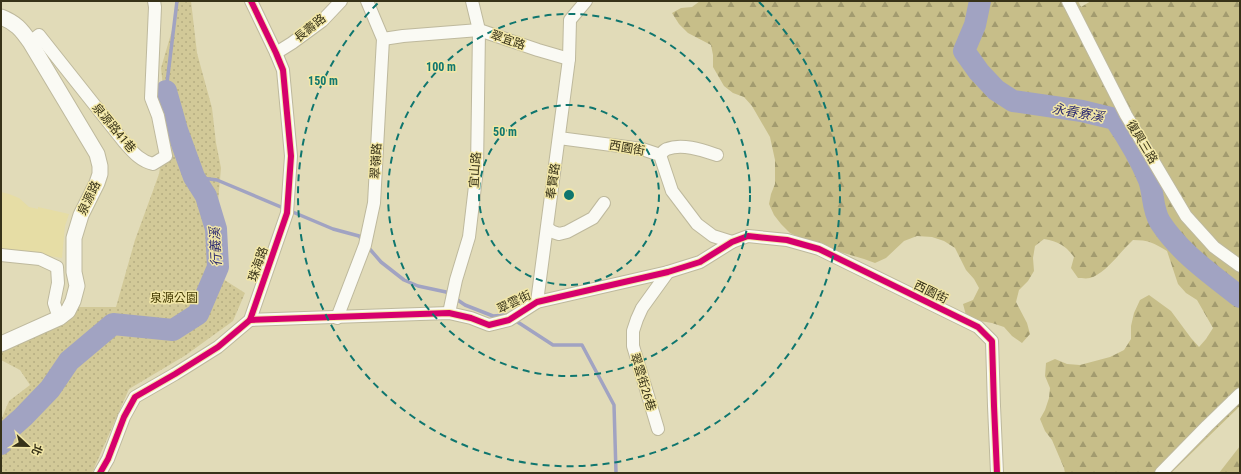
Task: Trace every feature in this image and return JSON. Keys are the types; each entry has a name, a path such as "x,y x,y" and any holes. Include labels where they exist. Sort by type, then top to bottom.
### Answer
{"street":[{"name":"泉源路41巷","path":"30,42 39,35 124,142 139,158 153,164 166,156 158,116 151,98 154,1"},
{"name":"珠海路","path":"250,320 287,213 291,156 283,70 251,1"},
{"name":"長壽路","path":"276,53 322,21 341,1"},
{"name":"翠嶺路","path":"337,318 365,245 374,203 383,39 367,1"},
{"name":"宜山路","path":"449,313 456,280 469,236 477,169 479,30 472,1"},
{"path":"569,59 570,20 586,1"},
{"name":"復興三路","path":"1068,1 1126,115 1186,216 1214,247 1240,266"},
{"name":"泉源路","path":"1,17 13,22 30,42 97,154 100,166 100,174 97,183 81,215 74,238 74,272 77,286 73,301 68,310 59,318 1,344"},
{"name":"翠宜路","path":"383,39 402,36 479,30 569,59"},
{"name":"奉賢路","path":"537,302 569,59"},
{"name":"西園街","path":"559,138 642,149 660,155 672,191 697,224 713,236 732,242 748,236 787,240 819,249 978,327 992,342 997,473"},
{"path":"660,155 666,149 678,147 698,149 716,155"},
{"path":"547,228 559,234 567,232 594,218 604,204"},
{"name":"翠雲街","path":"250,320 449,313 471,318 489,325 509,320 537,302 668,272 700,262 732,242"},
{"path":"1,255 40,259 57,267 58,283 54,303 59,318"},
{"name":"翠雲街26巷","path":"658,429 633,346 633,331 642,308 668,272"},
{"path":"100,473 108,459 124,417 135,397 218,347 250,320"},
{"path":"1161,473 1240,394"}],"shaded area":[{"path":"1,192 19,198 29,207 38,209 38,207 69,214 65,226 62,258 1,248"}],"green space":[{"name":"泉源公園","path":"177,1 191,1 197,53 212,108 216,143 221,168 215,237 223,279 245,293 233,321 186,355 129,389 92,473 1,473 1,420 9,401 30,385 20,370 1,360 1,353 67,321 77,307 116,307 135,240 159,174 167,124 161,68 173,27"},
{"path":"700,1 1078,1 1081,7 1091,1 1240,1 1240,406 1171,473 1065,473 1052,440 1045,431 1040,419 1049,398 1050,388 1045,376 1046,363 1055,359 1067,364 1080,365 1110,357 1124,350 1131,339 1131,326 1134,313 1140,300 1149,295 1171,311 1199,347 1213,328 1197,300 1186,293 1178,284 1167,251 1151,242 1133,240 1113,262 1096,276 1090,278 1078,278 1071,268 1074,257 1071,253 1065,247 1054,241 1044,239 1035,246 1033,258 1034,271 1028,281 1019,290 1016,302 1027,323 1030,334 1022,343 1012,336 1004,327 980,321 966,315 963,304 973,300 979,288 974,279 966,270 955,248 944,241 932,237 917,236 904,241 886,258 875,263 823,247 790,233 774,215 769,204 775,184 775,160 770,137 752,106 744,97 733,93 724,86 713,67 711,45 688,33 679,24 672,13 681,8 692,7"},
{"path":"1240,446 1240,473 1219,473"}],"waterway":[{"name":"行義溪","path":"166,91 177,1"},
{"name":"永春寮溪","path":"980,1 975,25 964,51 979,72 996,90 1013,101 1082,111 1115,119 1134,148 1149,180 1157,217 1160,222 1186,253 1240,297"},
{"name":"行義溪","path":"1,444 5,433 50,389 69,361 113,324 173,330 198,314 218,267 216,229 206,196 194,177 177,130 166,91"},
{"path":"194,177 217,180 333,229 359,236 362,240"},
{"path":"368,247 381,262 404,280 418,286 446,292 465,305 493,316 506,315"},
{"path":"513,319 553,345 582,345 614,405 616,473"}],"cycle path":[{"path":"100,473 108,459 124,417 135,397 218,347 250,320 287,213 291,156 283,70 251,1"},
{"path":"250,320 449,313 471,318 489,325 509,320 537,302 668,272 700,262 732,242 748,236 787,240 819,249 978,327 992,341 997,473"}]}
